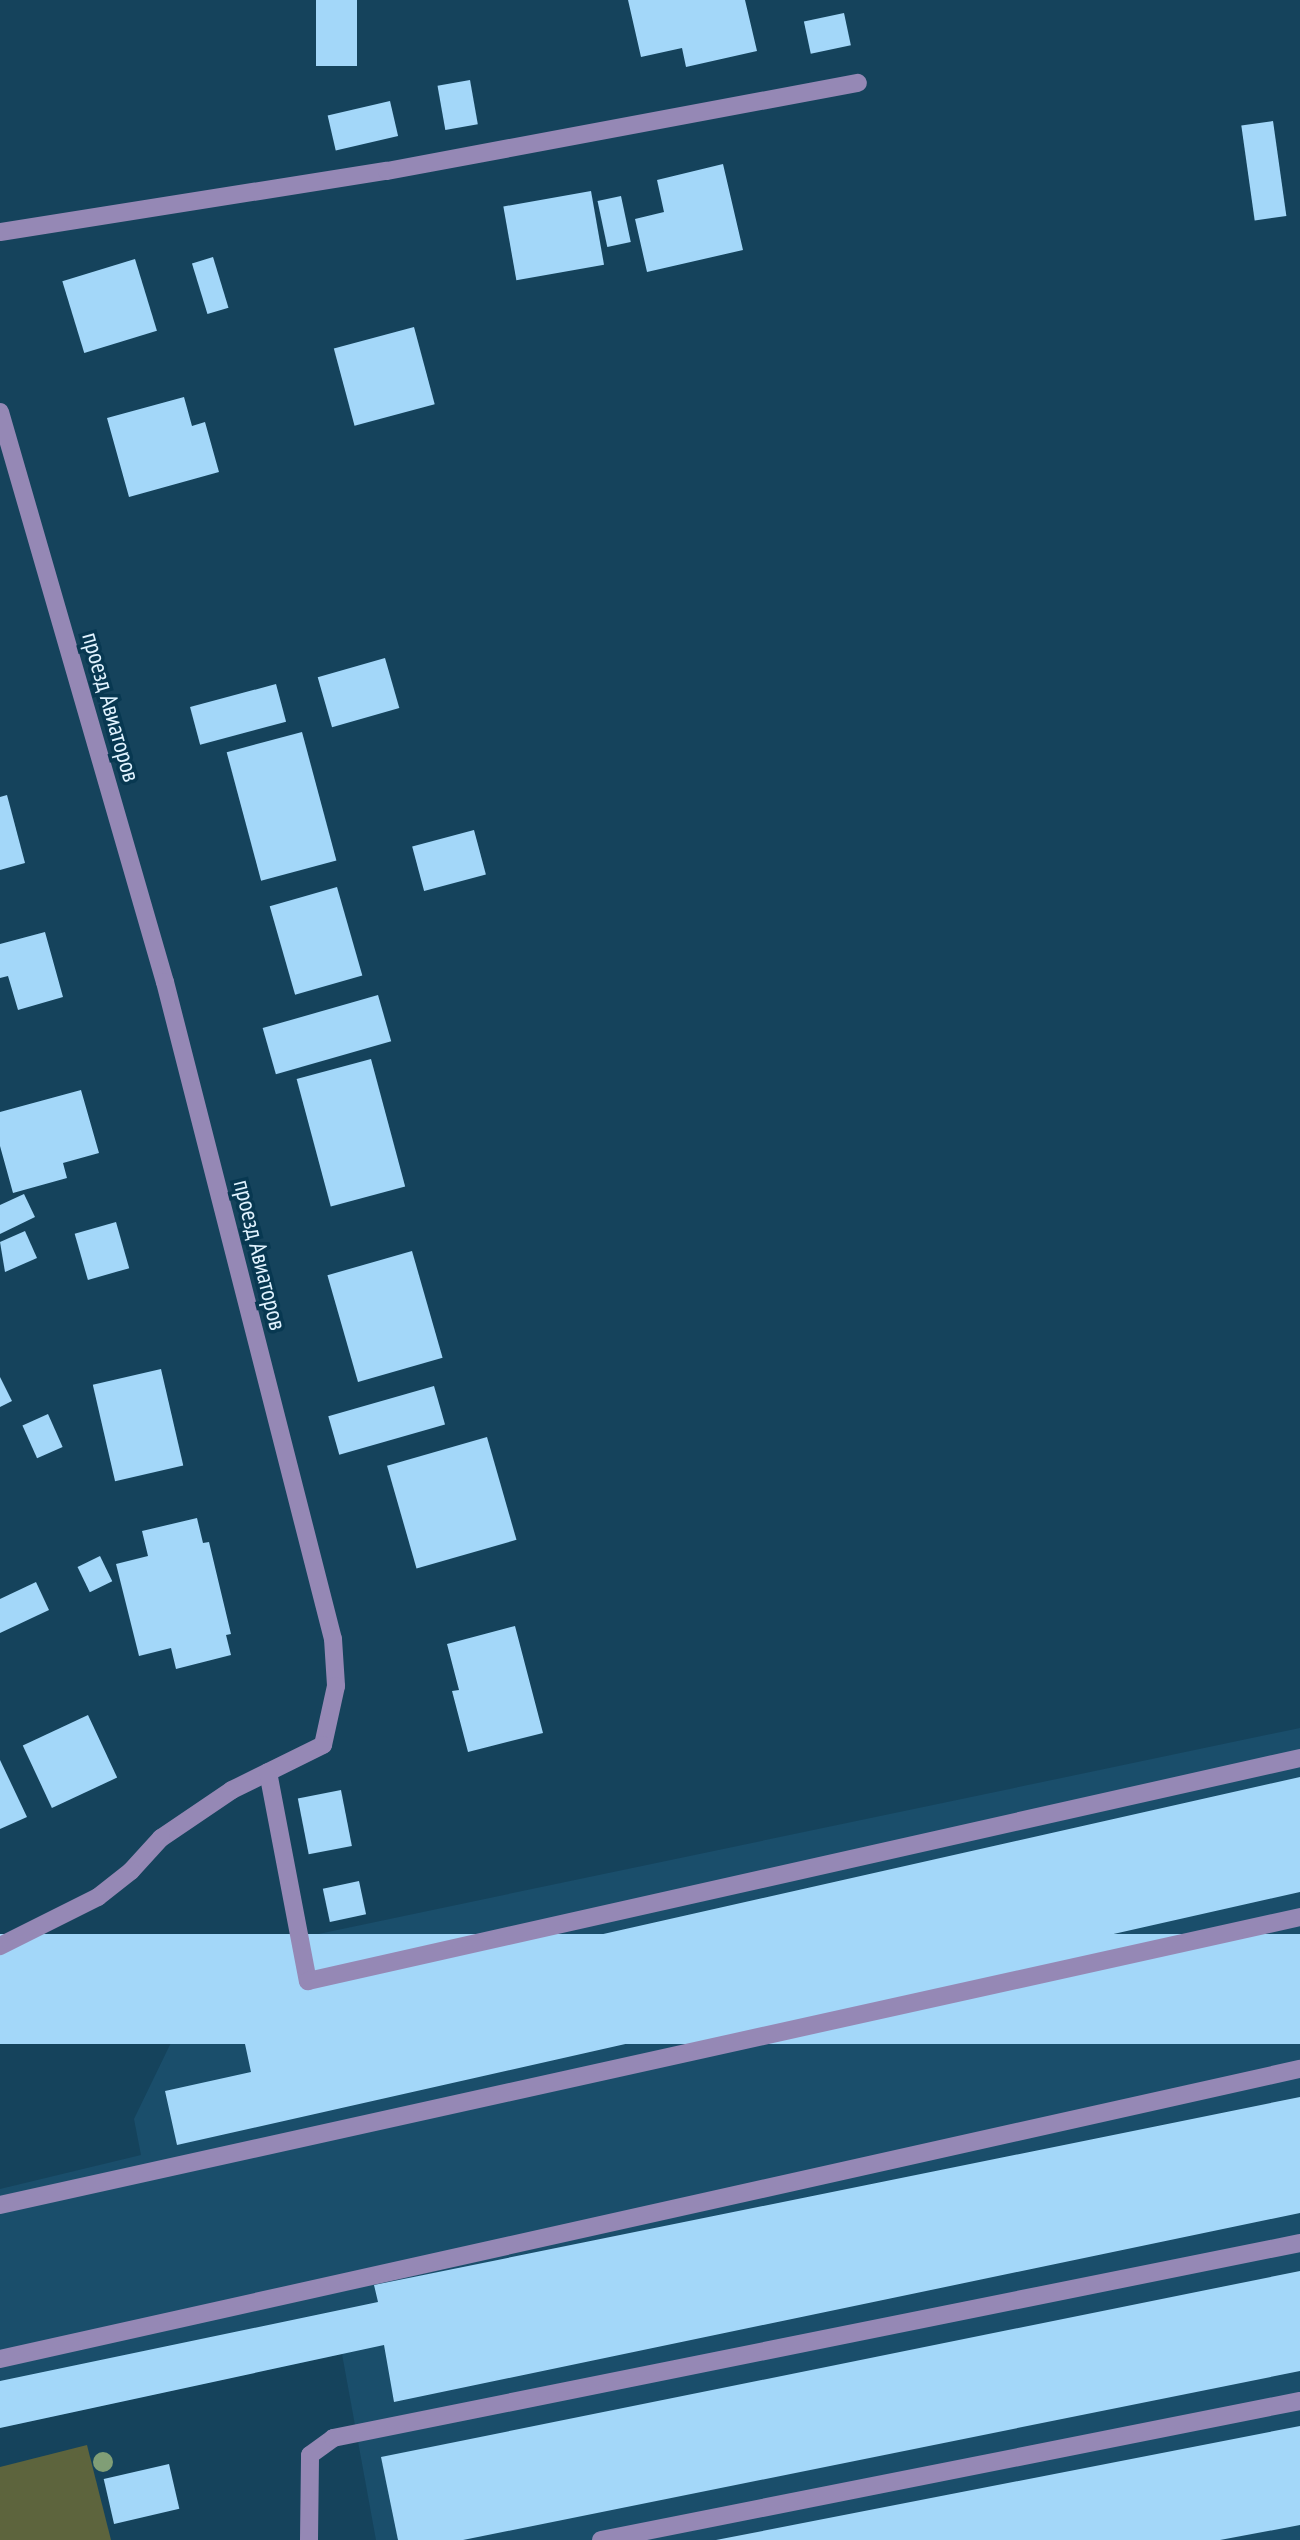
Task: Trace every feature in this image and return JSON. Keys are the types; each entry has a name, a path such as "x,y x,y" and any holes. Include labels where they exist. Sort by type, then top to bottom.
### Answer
{"street":[{"path":"0,232 387,170 858,83"},
{"name":"проезд Авиаторов","path":"0,412 165,982 333,1639 336,1686 323,1745 232,1790 161,1838 131,1871 97,1897 0,1946"},
{"path":"268,1772 308,1981 1300,1758"},
{"path":"0,2206 1300,1917"},
{"path":"0,2359 1300,2068"},
{"path":"309,2540 310,2455 333,2438 1300,2243"},
{"path":"601,2540 1300,2401"}],"shaded area":[{"path":"1300,1728 1300,2540 376,2540 342,2354 0,2428 0,2189 141,2155 134,2119 213,1956"}],"green space":[{"path":"87,2445 111,2540 0,2540 0,2467"}],"building":[{"path":"316,0 357,0 357,66 316,66"},
{"path":"628,0 745,0 757,51 686,67 682,48 641,57"},
{"path":"844,13 851,45 811,54 804,22"},
{"path":"470,80 478,124 445,130 438,86"},
{"path":"390,101 398,136 336,150 328,115"},
{"path":"1273,121 1286,216 1255,221 1241,125"},
{"path":"723,164 743,250 647,272 635,219 664,212 657,180"},
{"path":"591,191 604,265 516,280 503,206"},
{"path":"621,196 631,242 607,247 598,201"},
{"path":"213,257 228,308 207,314 192,263"},
{"path":"135,259 157,331 84,353 62,281"},
{"path":"414,327 435,404 355,426 334,348"},
{"path":"184,397 192,426 205,422 219,472 129,497 107,418"},
{"path":"385,658 399,708 332,727 318,677"},
{"path":"276,684 286,722 200,745 190,707"},
{"path":"302,732 336,860 261,881 227,752"},
{"path":"7,795 25,863 0,870 0,797"},
{"path":"474,830 486,874 424,891 412,847"},
{"path":"337,887 362,975 295,995 270,906"},
{"path":"45,932 63,997 18,1010 8,976 0,978 0,944"},
{"path":"378,995 391,1041 276,1074 263,1028"},
{"path":"371,1059 405,1187 331,1206 297,1079"},
{"path":"81,1090 99,1153 63,1163 67,1178 13,1193 0,1146 0,1112"},
{"path":"24,1194 35,1217 0,1234 0,1205"},
{"path":"116,1222 129,1268 88,1280 75,1234"},
{"path":"25,1231 37,1258 5,1272 0,1242"},
{"path":"412,1251 443,1358 358,1382 327,1275"},
{"path":"161,1369 183,1465 115,1481 93,1385"},
{"path":"0,1377 12,1401 0,1407"},
{"path":"434,1386 445,1424 339,1455 328,1416"},
{"path":"48,1414 63,1447 37,1458 22,1425"},
{"path":"487,1437 516,1540 417,1569 387,1466"},
{"path":"197,1518 203,1543 209,1542 231,1634 226,1635 231,1655 176,1669 171,1648 139,1656 116,1564 148,1556 142,1531"},
{"path":"100,1556 112,1581 90,1592 78,1567"},
{"path":"36,1582 49,1610 0,1633 0,1599"},
{"path":"515,1626 543,1733 468,1752 452,1691 459,1690 447,1644"},
{"path":"88,1715 117,1778 52,1808 23,1745"},
{"path":"0,1760 27,1817 0,1829"},
{"path":"1300,1777 1300,1892 177,2145 165,2091 251,2072 239,2016"},
{"path":"341,1790 352,1846 309,1854 298,1798"},
{"path":"359,1881 366,1914 330,1922 323,1889"},
{"path":"0,1934 1300,1934 1300,2044 0,2044"},
{"path":"1300,2097 1300,2213 394,2402 384,2345 0,2428 0,2381 378,2302 374,2285"},
{"path":"1300,2271 1300,2371 463,2540 398,2540 381,2457"},
{"path":"1300,2426 1300,2525 1220,2540 716,2540"},
{"path":"169,2464 179,2509 114,2524 104,2479"}]}
